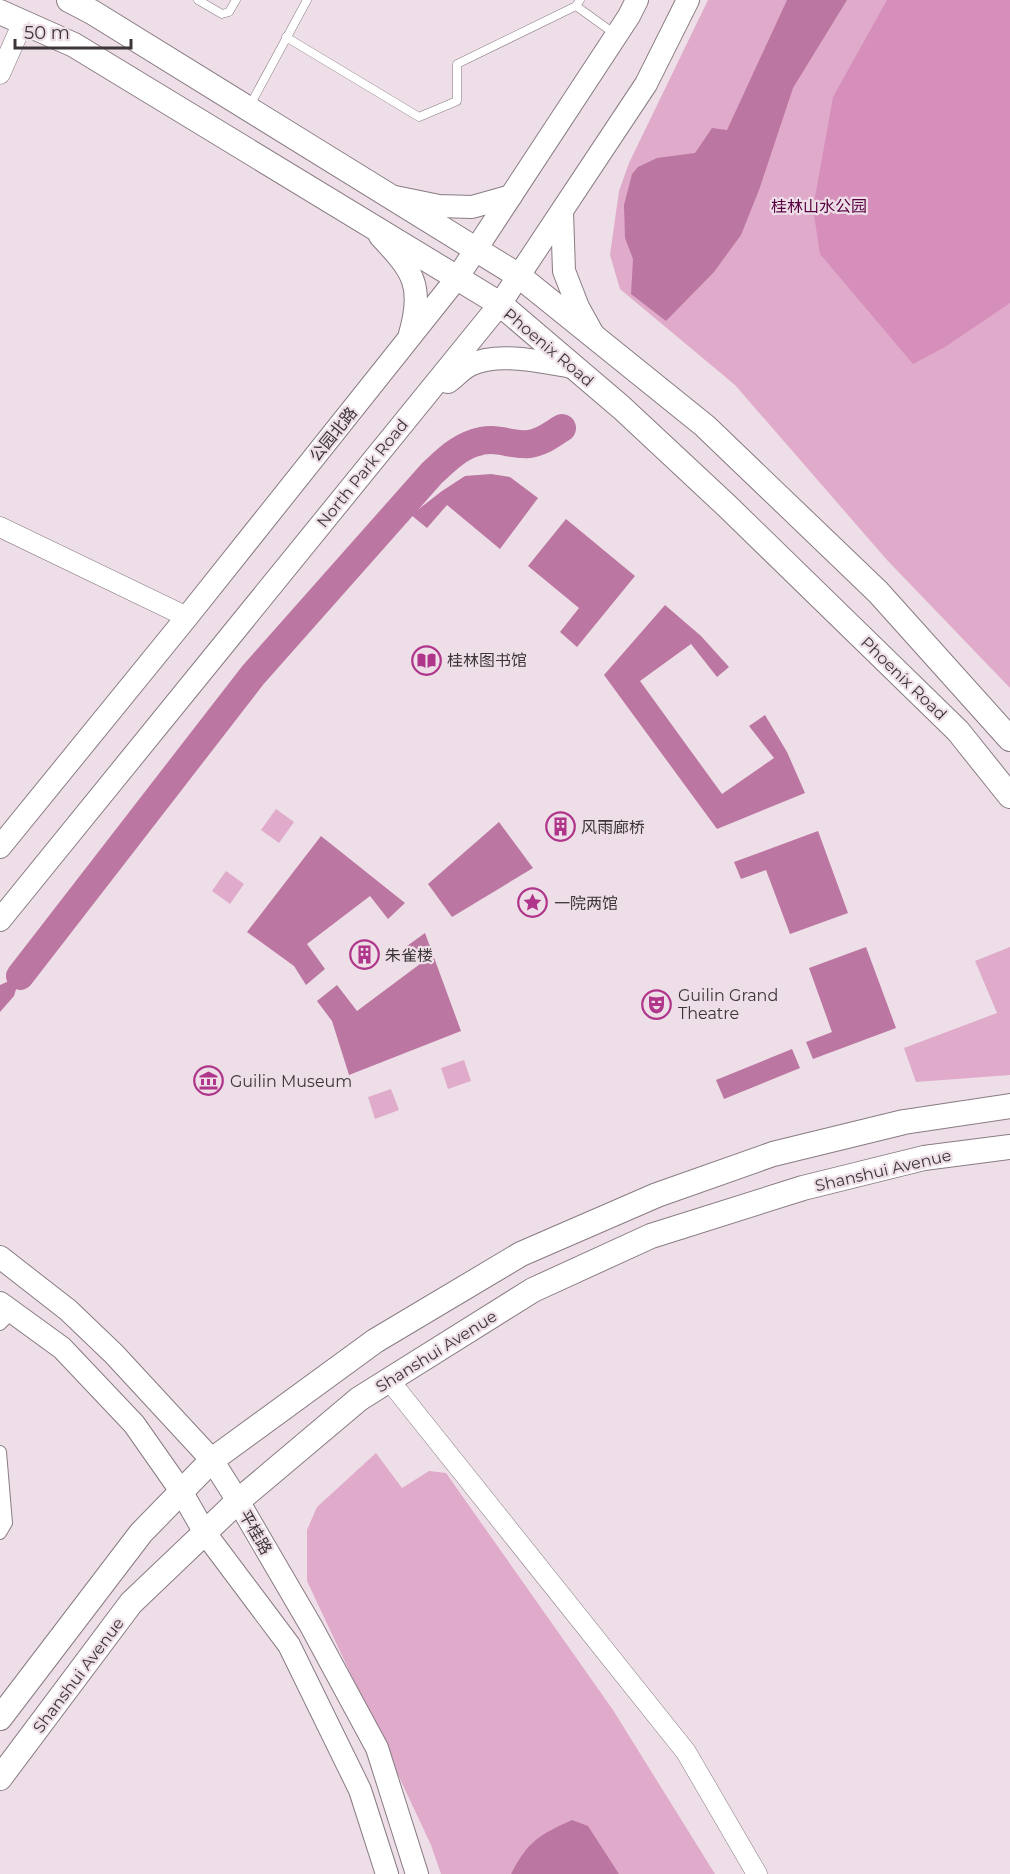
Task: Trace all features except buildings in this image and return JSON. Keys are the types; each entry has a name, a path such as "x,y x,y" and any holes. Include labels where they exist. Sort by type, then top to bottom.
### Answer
{"main road":[{"path":"69,0 519,276 705,426 865,579 1010,739"},
{"name":"公园北路","path":"0,847 457,278 637,0"},
{"name":"North Park Road","path":"0,920 500,304 646,84 688,0"},
{"name":"Phoenix Road","path":"11,17 74,45 500,304 681,462 958,731 1010,796"},
{"path":"390,196 440,207 471,207 511,196"},
{"path":"562,212 564,271 578,307 596,338"},
{"path":"371,226 402,260 415,280 416,312 408,339"},
{"path":"418,405 471,364 504,357 573,367"},
{"path":"0,1718 141,1533 181,1491 212,1460 375,1341 521,1254 657,1195 773,1154 904,1122 1010,1106"},
{"name":"Shanshui Avenue","path":"0,1778 131,1603 238,1501 359,1399 533,1290 651,1236 803,1188 924,1158 1010,1147"},
{"name":"平桂路","path":"0,1257 68,1310 114,1354 212,1460 311,1626 377,1748 417,1874"},
{"path":"4,1313 62,1348 134,1424 181,1491 205,1533 289,1645 360,1790 387,1874"}],"street":[{"path":"0,42 11,17"},
{"path":"0,74 11,17"},
{"path":"0,527 184,620"},
{"path":"0,539 184,620"},
{"path":"389,1380 686,1752 757,1874"},
{"path":"0,1452 6,1523 0,1533"}],"lane":[{"path":"198,0 222,14 229,12 236,0"},
{"path":"248,109 307,0"},
{"path":"286,38 418,117 458,101 457,64 578,3 617,34"}],"green space":[{"name":"桂林山水公园","path":"708,0 1010,0 1010,688 887,560 735,385 620,289 610,255 619,191 629,163"},
{"path":"887,0 1010,0 1010,303 945,347 913,364 820,254 813,208 833,97"},
{"path":"276,809 294,822 279,843 261,830"},
{"path":"226,871 244,884 230,904 212,891"},
{"path":"1010,947 1010,1075 916,1082 904,1048 997,1013 975,961"},
{"path":"464,1060 471,1081 448,1089 441,1068"},
{"path":"391,1089 399,1110 375,1119 368,1097"},
{"path":"376,1453 402,1488 429,1471 446,1473 613,1710 715,1874 441,1874 431,1845 307,1581 307,1530 317,1507"}],"shaded area":[{"path":"787,0 847,0 793,88 759,190 741,235 714,272 666,321 631,294 633,259 625,238 624,205 632,174 638,167 657,158 695,153 712,128 727,130"},
{"path":"491,474 510,477 538,498 500,549 447,505 427,528 411,515 465,476"},
{"path":"566,519 635,576 577,647 560,632 579,608 528,566"},
{"path":"665,605 701,636 729,667 717,677 691,644 640,681 722,794 774,758 749,726 765,715 787,752 805,793 717,829 604,675"},
{"path":"499,822 533,868 452,917 428,884"},
{"path":"818,831 848,913 790,934 766,870 741,879 734,862"},
{"path":"321,836 405,903 388,919 370,896 307,944 325,969 306,985 294,966 247,932"},
{"path":"425,933 461,1031 349,1075 332,1021 317,1001 337,985 357,1011 420,964 407,946"},
{"path":"866,947 896,1028 813,1059 806,1042 832,1032 809,968"},
{"path":"20,976 14,996 0,1012 0,985"},
{"path":"792,1049 800,1068 724,1099 716,1080"},
{"path":"572,1820 588,1826 619,1874 511,1874 529,1846 551,1830"}],"waterway":[{"path":"20,976 253,675 432,473 468,445 489,440 533,443 562,428"}],"place":[{"name":"桂林图书馆","path":"426,660"},
{"name":"风雨廊桥","path":"560,827"},
{"name":"一院两馆","path":"533,903"},
{"name":"朱雀楼","path":"364,955"},
{"name":"Guilin Grand Theatre","path":"657,1004"},
{"name":"Guilin Museum","path":"209,1081"}]}
